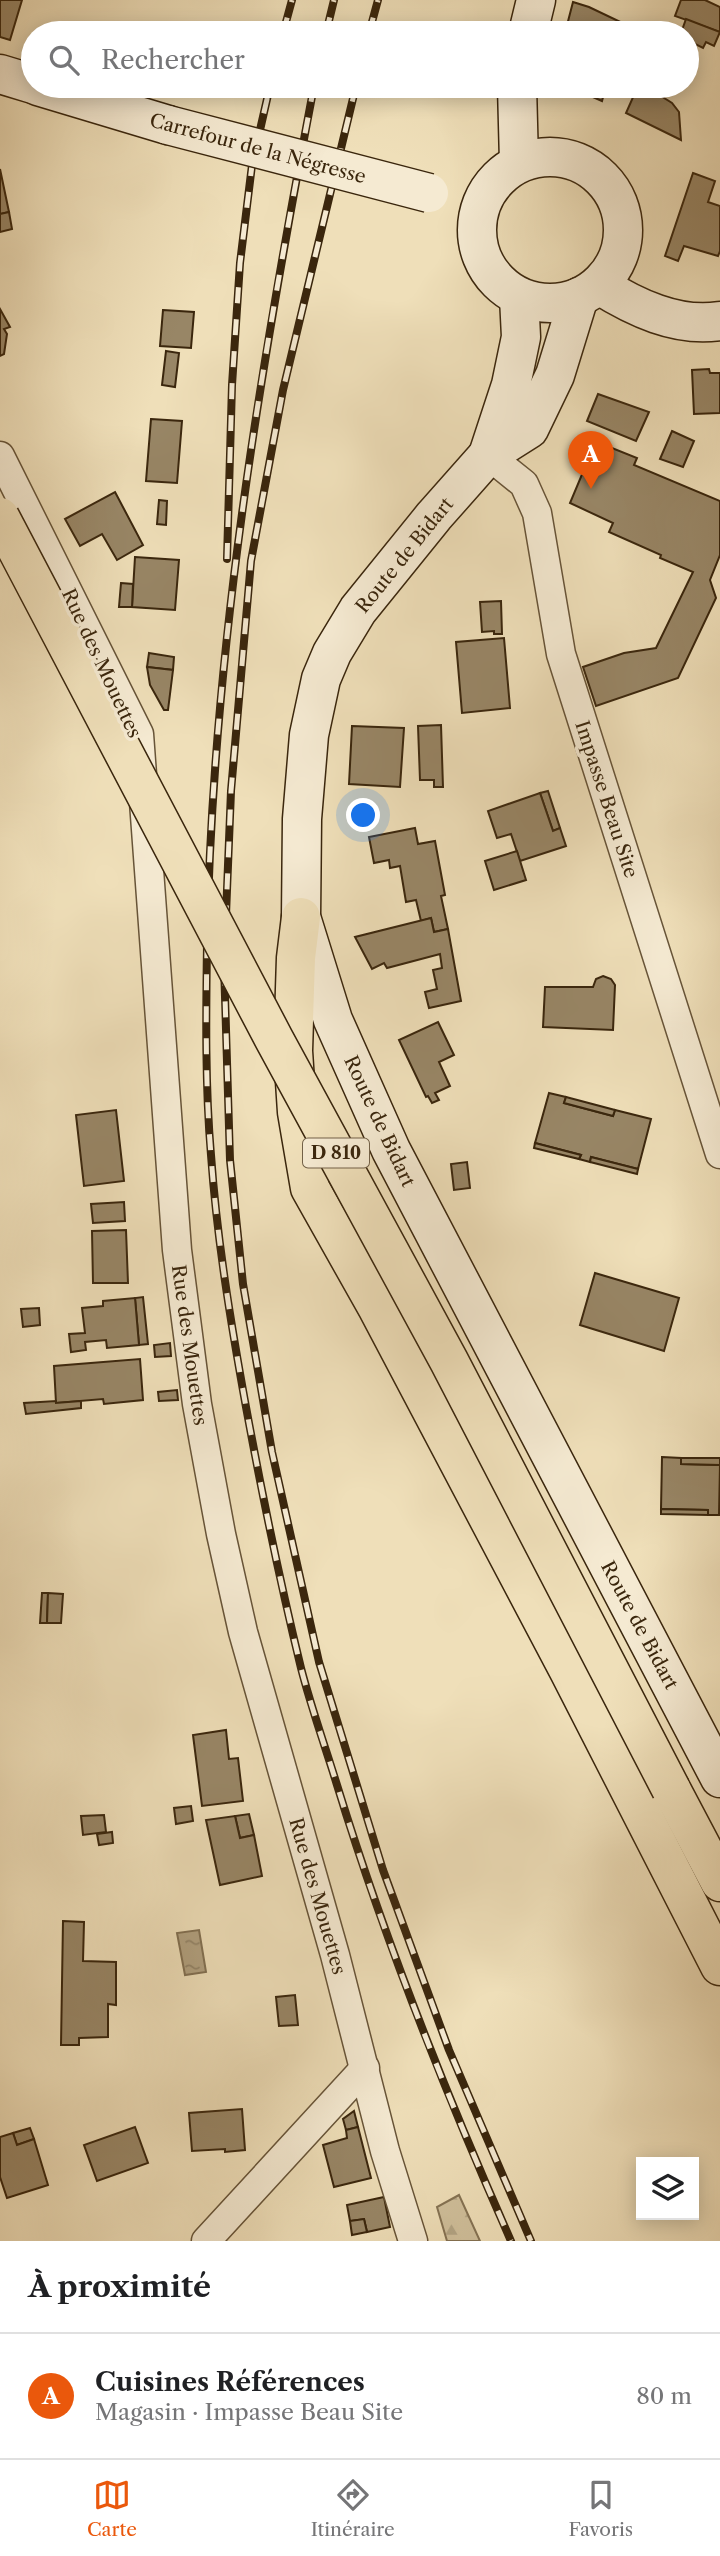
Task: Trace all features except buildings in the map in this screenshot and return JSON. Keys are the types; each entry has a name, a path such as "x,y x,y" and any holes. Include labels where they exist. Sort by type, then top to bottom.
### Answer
{"main road":[{"path":"531,21 536,0"},
{"name":"Carrefour de la Négresse","path":"0,74 21,80"},
{"name":"Carrefour de la Négresse","path":"79,98 168,125 479,208"},
{"path":"517,98 519,162"},
{"path":"545,156 571,159 594,170 612,189 622,213 623,239 615,264 589,291 559,303 538,303 519,297 501,285 487,269 479,250 476,229 479,208 495,181 519,162 545,156"},
{"path":"589,291 625,301 664,317 720,321"},
{"name":"Route de Bidart","path":"589,291 555,375 529,429 488,455 385,573 344,630 321,679 309,736 302,819 301,917 333,1020 391,1150 720,1777"},
{"name":"Route de Bidart","path":"488,455 511,385 521,337 519,297"},
{"name":"D 810","path":"0,517 261,1015 456,1373 720,1882"},
{"path":"301,917 296,958 293,1051 297,1112 310,1188 377,1307 569,1671 720,1966"}],"street":[{"name":"Impasse Beau Site","path":"488,455 524,484 537,513 561,654 720,1154"},
{"name":"Rue des Mouettes","path":"0,456 139,734 177,1250 197,1404 221,1534 243,1632 335,1955 385,2151 412,2241"},
{"path":"206,2241 365,2068"}],"green space":[{"path":"459,2195 480,2241 447,2241 437,2207"}],"water":[{"path":"199,1930 206,1972 185,1975 177,1933"}],"railway":[{"path":"286,21 292,0"},
{"path":"329,21 334,0"},
{"path":"372,21 378,0"},
{"path":"227,559 232,385 240,263 252,165 267,98"},
{"path":"312,98 275,299 242,513 218,728 211,836 206,997 208,1102 214,1187 225,1282 246,1407 305,1683 396,1959 463,2129 511,2241"},
{"path":"353,98 283,390 251,561 231,791 224,964 230,1160 243,1284 272,1452 319,1662 383,1870 449,2050 531,2241"}],"place":[{"name":"Cuisines Références","path":"591,489"}]}
